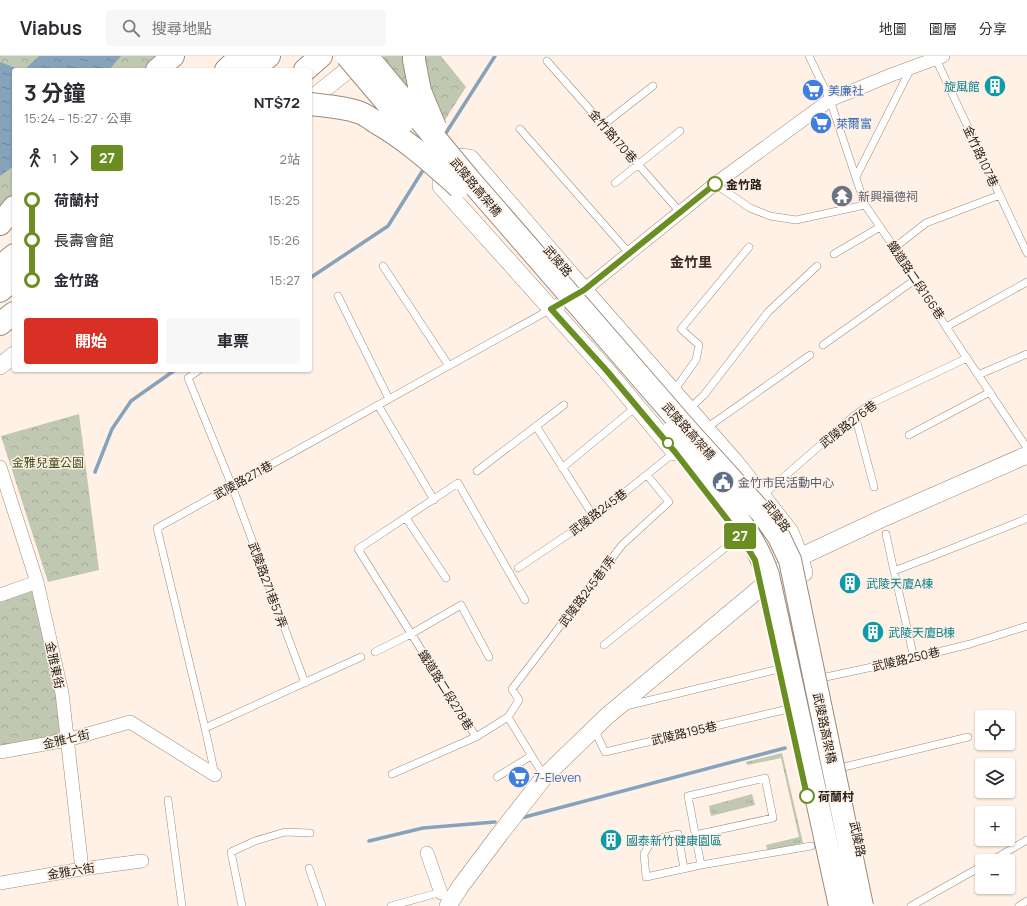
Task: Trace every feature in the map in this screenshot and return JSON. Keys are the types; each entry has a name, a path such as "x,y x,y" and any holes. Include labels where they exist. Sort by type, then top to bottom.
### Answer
{"highway":[{"path":"158,68 173,56"},
{"path":"228,68 241,56"},
{"path":"255,68 269,56"},
{"path":"314,75 321,56"},
{"path":"414,56 420,91 435,126 464,183"},
{"name":"武陵路高架橋","path":"359,57 464,183 686,432 763,514 779,537 790,560 862,906"},
{"path":"312,104 335,107 360,113 385,127 433,164 464,183"},
{"path":"0,224 12,210"},
{"path":"0,267 12,257"},
{"path":"0,291 12,281"},
{"path":"0,324 12,315"},
{"path":"686,432 727,480 754,518 769,543 774,556 780,574 851,906"},
{"name":"武陵路高架橋","path":"686,432 739,521 752,539 768,575 840,906"}],"street":[{"path":"312,98 359,57 441,156"},
{"path":"551,309 584,290 715,184 830,100 938,57"},
{"name":"武陵路","path":"831,906 755,560 740,536 686,432 673,392 470,158 441,156 441,186 637,406 686,432 735,462 790,532 800,557 873,906"},
{"path":"594,356 621,332"},
{"path":"0,366 12,357"},
{"path":"427,853 444,899 460,887 545,776 616,709 790,563 881,519 1027,455"},
{"name":"金雅東街","path":"0,467 37,582 62,693 82,869"},
{"path":"0,595 37,582"},
{"name":"金雅七街","path":"0,752 67,740 130,722 215,775"},
{"name":"金雅六街","path":"0,883 82,869 142,861"}],"lane":[{"name":"鐵道路二段166巷","path":"808,56 830,100 865,205 1027,448"},
{"path":"314,75 359,57"},
{"name":"金竹路107巷","path":"938,57 1027,253"},
{"name":"金竹路170巷","path":"547,61 680,212"},
{"path":"856,177 911,68"},
{"path":"603,125 653,86"},
{"path":"520,129 629,254"},
{"path":"615,183 680,131"},
{"path":"715,184 750,208 770,216 796,220 865,205"},
{"path":"894,248 926,223 1000,195"},
{"path":"834,254 880,228"},
{"path":"673,392 696,360 699,345 681,329 749,247"},
{"path":"382,266 449,366"},
{"path":"686,432 704,395 768,312 816,266"},
{"path":"823,345 916,280"},
{"path":"946,326 1027,282"},
{"path":"338,296 389,399"},
{"name":"武陵路271巷","path":"215,775 157,528 551,309"},
{"path":"978,375 1027,354"},
{"path":"686,432 810,355"},
{"name":"武陵路276巷","path":"762,496 855,415 872,403 967,358"},
{"name":"武陵路271巷57弄","path":"196,372 188,378 232,486 305,683"},
{"path":"909,435 990,392"},
{"path":"378,405 434,500"},
{"path":"477,471 564,405"},
{"path":"562,468 637,406"},
{"path":"855,415 874,486"},
{"path":"536,426 594,517"},
{"name":"武陵路245巷","path":"518,568 594,517 647,474 686,432"},
{"name":"武陵路245巷1弄","path":"508,718 519,700 512,689 622,545 669,502 647,474"},
{"path":"446,578 406,518 458,483 525,600"},
{"name":"鐵道路二段278巷","path":"406,518 358,549 476,737 508,718"},
{"path":"894,571 1027,518"},
{"path":"886,534 914,658"},
{"path":"604,645 740,536"},
{"path":"375,652 411,634 461,605 489,657"},
{"name":"武陵路250巷","path":"784,690 826,677 970,644 1027,626"},
{"path":"205,728 361,658"},
{"path":"616,709 779,669"},
{"name":"武陵路195巷","path":"594,729 605,752 788,709"},
{"path":"508,718 545,776"},
{"path":"392,774 476,737"},
{"path":"844,767 968,737"},
{"path":"496,777 531,756"},
{"path":"695,835 773,818 765,778 688,796 695,835 701,865"},
{"path":"168,800 182,906"},
{"path":"242,906 231,852 255,840 285,832 310,833"},
{"path":"684,869 678,834 652,840 644,854 646,877 684,869 701,865 811,846"},
{"path":"1002,854 1027,840"},
{"path":"309,868 322,906"},
{"path":"911,906 975,870"},
{"path":"391,906 444,899"},
{"path":"1019,906 1027,901"}],"green space":[{"path":"0,56 164,56 151,68 12,68 12,200 0,211"},
{"path":"385,56 441,56 466,87 438,131 381,59"},
{"name":"金雅兒童公園","path":"79,414 99,570 48,582 1,436"},
{"path":"32,591 56,694 60,735 0,746 0,602"},
{"path":"782,753 803,843 768,852 766,845 799,837 781,758 747,765 746,762"},
{"path":"752,794 755,805 711,816 709,806"}],"water":[{"path":"39,56 121,56 111,68 26,68"},
{"path":"0,62 16,68 12,68 12,167 0,176"}],"waterway":[{"path":"444,136 495,56"},
{"path":"312,277 388,226 425,167"},
{"path":"95,472 112,429 131,401 172,372"},
{"path":"521,818 785,748"},
{"path":"369,841 423,828 495,822"}],"bus line":[{"name":"27","path":"715,184 584,290 551,309 607,371 675,452 740,536 755,560 807,796"}],"place":[{"name":"旋風館","path":"995,86"},
{"name":"美廉社","path":"813,90"},
{"name":"萊爾富","path":"821,123"},
{"name":"金竹路","path":"715,184"},
{"name":"新興福德祠","path":"842,196"},
{"name":"金竹市民活動中心","path":"723,482"},
{"name":"武陵天廈A棟","path":"850,583"},
{"name":"武陵天廈B棟","path":"873,632"},
{"name":"7-Eleven","path":"519,777"},
{"name":"荷蘭村","path":"807,796"},
{"name":"國泰新竹健康園區","path":"611,840"}],"district":[{"name":"金竹里","path":"691,261"}]}
